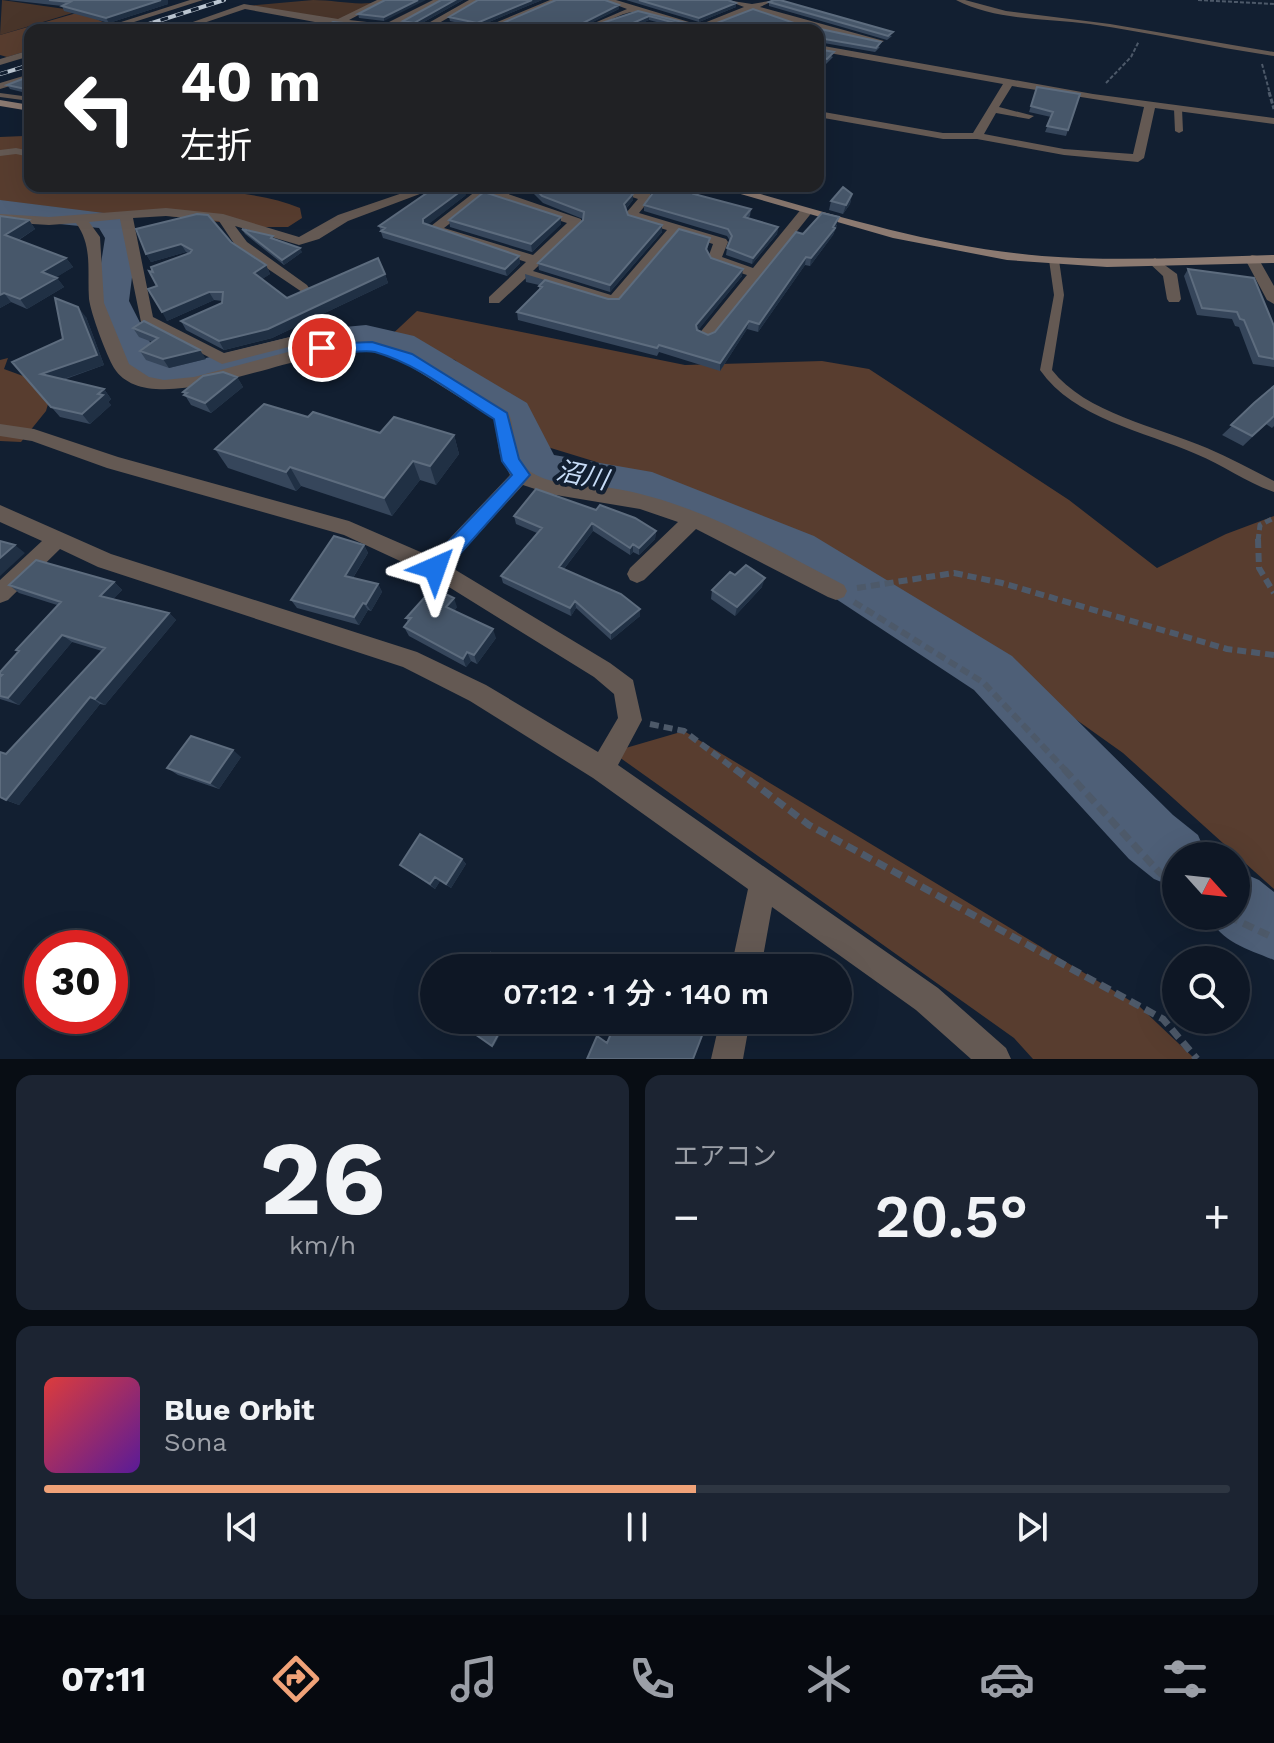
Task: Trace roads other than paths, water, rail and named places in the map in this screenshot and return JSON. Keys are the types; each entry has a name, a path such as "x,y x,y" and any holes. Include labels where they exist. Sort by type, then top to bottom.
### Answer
{"street":[{"path":"121,24 199,0"},
{"path":"192,24 262,0"},
{"path":"341,21 383,0"},
{"path":"393,24 439,0"},
{"path":"436,23 475,0"},
{"path":"497,24 557,0"},
{"path":"607,0 684,24"},
{"path":"730,0 749,9 804,24"},
{"path":"712,24 771,0"},
{"path":"244,6 364,24"},
{"path":"597,24 636,8"},
{"path":"146,17 160,21"},
{"path":"800,23 813,17"},
{"path":"436,23 442,24"},
{"path":"824,29 879,41"},
{"path":"834,51 853,37"},
{"path":"824,49 1009,82 1073,97 1274,121"},
{"path":"0,62 24,55"},
{"path":"0,86 24,79"},
{"path":"977,136 1009,82"},
{"path":"0,103 24,107"},
{"path":"824,115 943,136 977,136 1064,152 1138,158 1150,106"},
{"path":"993,109 1029,116"},
{"path":"0,153 24,153"},
{"path":"0,218 49,221 166,212 223,218 299,241 314,236 343,218 418,192"},
{"path":"476,192 434,229 535,260"},
{"path":"492,192 576,222 494,300"},
{"path":"628,192 646,197 632,213 634,216 721,242 715,258 718,261 756,273"},
{"path":"740,192 937,245 1054,260 1155,262 1274,259"},
{"path":"706,335 807,211"},
{"path":"125,213 144,273 146,319 173,327 222,359 302,339"},
{"path":"223,218 242,245 302,288"},
{"path":"80,219 93,237 97,303 122,367 144,381 164,386 194,382 322,348 372,346 406,358 502,416 511,461 521,475 547,485 625,498 716,530 836,591"},
{"path":"523,272 614,301 675,229"},
{"path":"1252,259 1274,300"},
{"path":"1155,262 1170,274 1174,299"},
{"path":"0,430 34,435 114,463 349,529 435,568 602,670 625,688 630,720 602,769"},
{"path":"435,568 521,475"},
{"path":"0,513 105,561 409,659 478,693 602,769 927,999 995,1059"},
{"path":"637,574 691,521"},
{"path":"0,594 58,538"},
{"path":"749,954 763,883"},
{"path":"727,1059 732,1034"}],"lane":[{"path":"959,0 977,7 1274,54"},
{"path":"969,15 977,7"},
{"path":"0,95 24,98"},
{"path":"1178,109 1179,131"},
{"path":"1054,260 1059,295 1046,370 1051,381 1093,408 1203,452 1274,487"}],"waterway":[{"name":"沼川","path":"0,209 109,221 121,238 112,301 145,369 173,375 198,372 323,340 366,336 401,344 513,413 538,466 558,473 652,489 797,549 993,673 1162,846"},
{"name":"沼川","path":"1250,914 1274,927"}],"railway":[{"path":"149,24 224,0"},
{"path":"0,74 24,67"}]}
